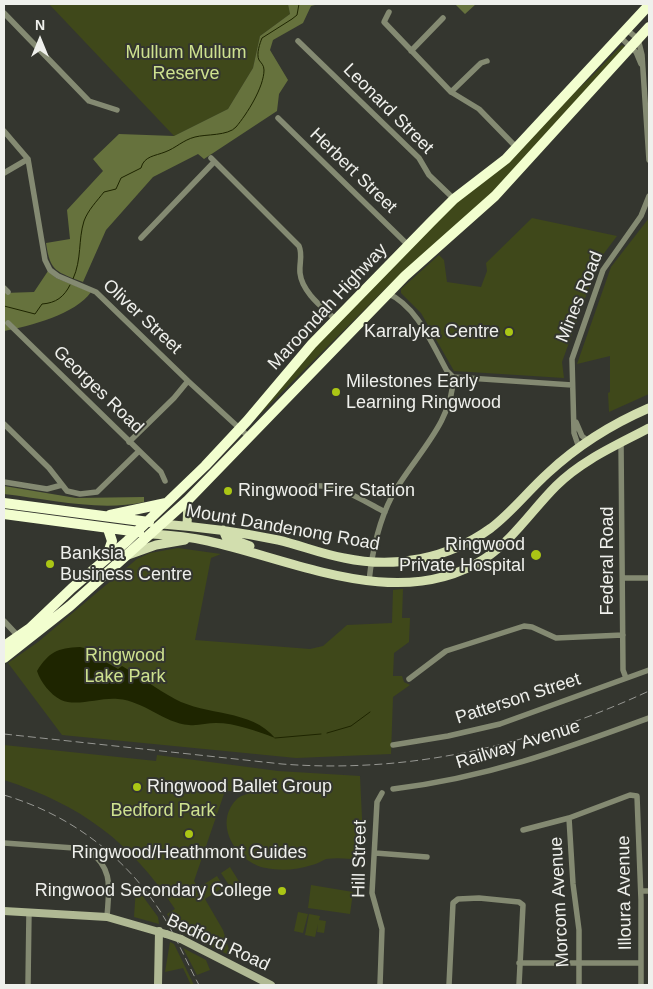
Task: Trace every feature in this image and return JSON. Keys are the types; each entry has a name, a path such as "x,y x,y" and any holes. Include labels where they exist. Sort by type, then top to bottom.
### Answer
{"highway":[{"name":"Maroondah Highway","path":"4,658 62,597 147,522 240,430 335,319 454,200 494,170 517,148 649,5"},
{"name":"Maroondah Highway","path":"4,646 21,640 70,606 188,500 387,293 495,196 649,28"},
{"path":"4,503 162,524"},
{"path":"104,516 166,503"},
{"path":"4,514 108,530 152,534"},
{"path":"106,559 112,541 108,530"},
{"path":"62,597 70,606"}],"main road":[{"name":"Mount Dandenong Road","path":"162,524 223,530 259,536 335,556 371,562 396,562 428,558 470,541 492,527 513,510 549,472 583,444 618,423 649,408"},
{"name":"Mount Dandenong Road","path":"152,534 192,538 252,550 339,576 369,581 411,581 441,576 483,559 503,544 556,486 593,458 649,428"},
{"path":"583,444 593,458"},
{"path":"187,526 188,500"},
{"path":"223,530 226,537 252,550 252,541 259,536"},
{"path":"128,555 156,545 192,538"},
{"name":"Bedford Road","path":"4,911 107,917 163,932 181,939 271,985"},
{"path":"158,985 163,932"}],"street":[{"path":"389,12 384,22 451,92 479,109 517,148"},
{"path":"4,13 89,101 117,110"},
{"path":"412,51 443,18"},
{"path":"624,33 642,55 649,160"},
{"path":"624,33 634,43 642,66"},
{"name":"Leonard Street","path":"298,41 419,158 428,175 454,200"},
{"path":"451,92 481,63 487,60"},
{"name":"Herbert Street","path":"278,118 408,246"},
{"path":"4,132 28,159 4,173"},
{"name":"Oliver Street","path":"28,159 45,260 55,274 96,292 249,437"},
{"path":"141,238 212,160 299,246 302,253 300,274 305,287 335,319"},
{"name":"Mines Road","path":"583,444 574,433 572,359 601,275 614,251 641,216 649,196"},
{"path":"387,293 396,297 416,317 447,371 453,377 572,385"},
{"name":"Georges Road","path":"8,323 161,472 166,481"},
{"path":"369,581 371,562 385,512 392,495 438,426 452,389 453,377"},
{"path":"130,442 188,381"},
{"name":"Mines Road","path":"575,420 582,436 583,444"},
{"path":"4,424 49,468 67,491 75,494 90,495 97,492 139,451"},
{"name":"Federal Road","path":"622,442 623,670 626,678"},
{"path":"4,482 47,489 62,485"},
{"path":"311,486 323,486 349,493 385,512"},
{"path":"624,578 649,578"},
{"path":"4,621 21,640"},
{"path":"409,679 446,651 524,626 532,627 556,638 623,635"},
{"name":"Patterson Street","path":"393,745 448,736 500,724 649,670"},
{"name":"Railway Avenue","path":"393,789 435,784 490,772 649,718"},
{"name":"Hill Street","path":"380,985 382,929 372,893 377,802 382,793"},
{"name":"Illoura Avenue","path":"569,818 630,795 635,795 638,800 641,985"},
{"path":"523,830 569,818"},
{"name":"Morcom Avenue","path":"569,818 573,884 579,930 579,985"},
{"path":"4,843 88,849 105,866 108,876 107,917"},
{"path":"375,853 427,857"},
{"path":"640,891 649,891"},
{"path":"449,985 453,903 458,898 519,902 523,905 519,985"},
{"path":"28,985 29,912"},
{"path":"519,963 641,963"}],"green space":[{"name":"Mullum Mullum Reserve","path":"49,4 288,4 290,14 260,36 253,68 228,109 174,136"},
{"path":"622,45 625,47 492,193 387,287 249,425 307,354 438,220 593,75"},
{"path":"532,218 617,236 599,260 562,362 564,378 454,371 421,313 401,293 401,289 439,255 444,260 447,282 481,287 487,271 486,263"},
{"path":"649,218 649,394 609,412 610,356 577,364 611,267"},
{"name":"Ringwood Lake Park","path":"178,548 221,554 211,558 195,640 310,649 323,646 347,625 392,623 393,590 403,589 402,618 410,618 409,642 394,653 393,676 402,676 404,682 410,685 393,697 391,754 296,758 62,735 8,663 38,642 137,559 150,553"},
{"name":"Bedford Park","path":"4,745 156,761 157,755 278,771 360,776 364,860 326,859 306,867 289,869 272,869 255,865 237,850 227,830 230,808 238,798 252,792 225,791 194,881 198,888 217,876 224,887 205,899 223,930 231,956 175,929 167,914 175,909 158,885 140,864 102,828 57,801 4,780"},
{"path":"230,867 240,883 231,888 221,873"},
{"path":"311,885 353,892 350,914 308,908"},
{"path":"136,887 158,917 159,924 134,917"},
{"path":"298,912 308,914 303,933 294,931"},
{"path":"309,914 320,916 319,920 326,921 324,933 317,932 318,924 315,937 305,935"},
{"path":"170,942 174,944 194,985 191,985 183,968 165,972"},
{"path":"183,948 206,960 210,970 197,975"}],"shaded area":[{"path":"288,4 319,4 311,6 303,23 273,40 270,50 288,80 279,94 277,111 204,159 198,154 153,177 106,230 83,282 56,270 50,260 46,243 70,239 67,210 103,171 93,159 119,134 174,136 228,109 253,68 260,36 290,14"},
{"path":"455,4 476,4 465,14"},
{"path":"48,271 56,278 91,292 75,307 64,313 26,326 4,331 4,293 34,292"},
{"path":"4,486 76,498 144,497 144,502 109,506 74,504 4,494"},
{"path":"80,647 93,650 97,656 107,663 118,669 122,666 175,699 200,708 241,717 254,722 275,738 231,724 192,725 180,723 137,704 118,699 74,703 61,700 46,688 37,671 54,652 65,648"}],"waterway":[{"path":"73,279 78,264 84,221 90,209 104,192 116,189 121,178 141,168 142,164 150,157 169,150 191,138 228,132 236,127 250,108 261,84 264,68 258,55 262,38 297,15 299,4"},
{"path":"4,306 35,314 42,304 55,301 62,296 70,285"},
{"path":"327,733 351,726 370,712"},
{"path":"275,738 321,734"}],"railway":[{"path":"4,734 282,764 330,766 377,764 424,760 470,752 515,740 560,727 649,691"},
{"path":"4,795 28,803 72,825 111,854 145,890 160,911 176,938 199,985"}],"place":[{"name":"Karralyka Centre","path":"509,332"},
{"name":"Milestones Early Learning Ringwood","path":"336,392"},
{"name":"Ringwood Fire Station","path":"228,491"},
{"name":"Ringwood Private Hospital","path":"536,555"},
{"name":"Banksia Business Centre","path":"50,564"},
{"name":"Ringwood Ballet Group","path":"137,787"},
{"name":"Ringwood/Heathmont Guides","path":"189,834"},
{"name":"Ringwood Secondary College","path":"282,891"}]}
